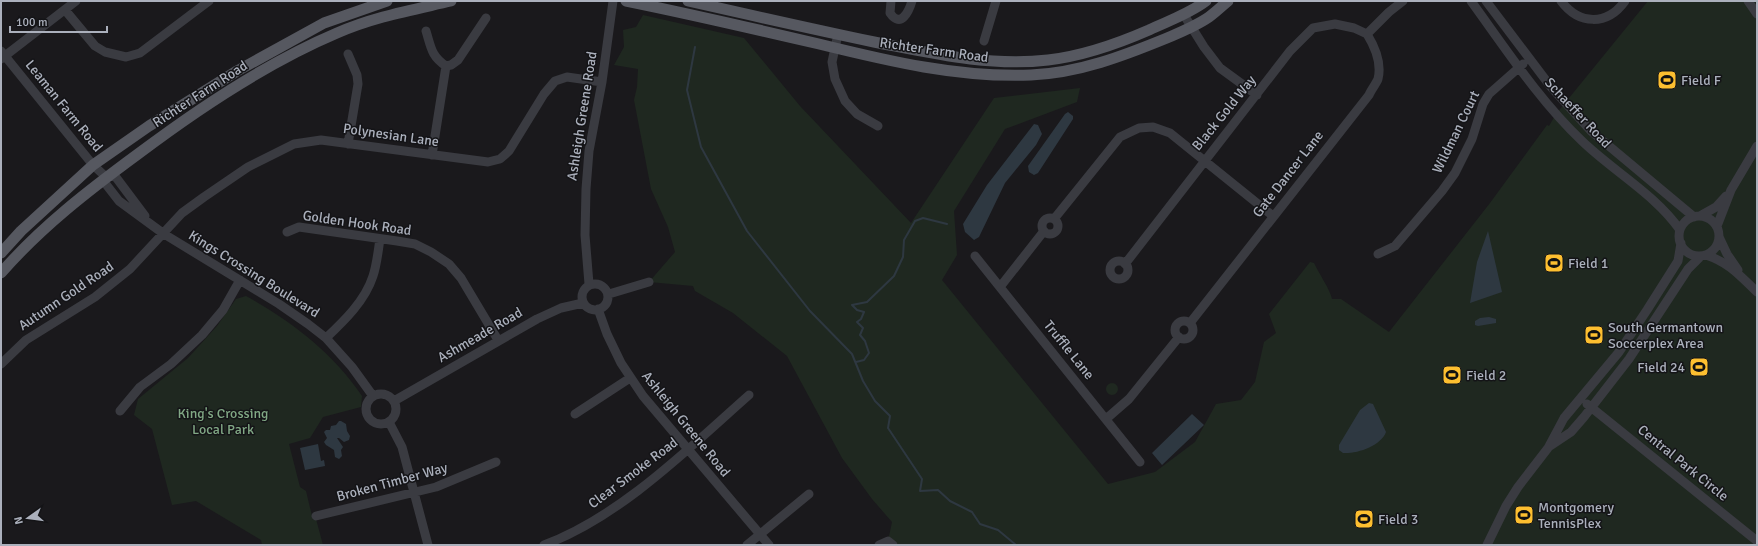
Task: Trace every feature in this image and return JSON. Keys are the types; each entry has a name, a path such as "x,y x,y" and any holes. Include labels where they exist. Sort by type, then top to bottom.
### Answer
{"main road":[{"name":"Richter Farm Road","path":"1,253 21,231 94,165 149,126 237,71 324,23 387,1"},
{"name":"Richter Farm Road","path":"1,273 58,216 106,177 199,110 267,68 337,33 387,16 451,1"},
{"name":"Richter Farm Road","path":"626,1 687,13 834,48 905,63 970,74 1031,75 1087,67 1131,53 1191,28 1209,17 1228,1"},
{"name":"Richter Farm Road","path":"688,1 838,34 968,60 1009,62 1048,60 1079,54 1126,40 1184,15 1206,1"}],"street":[{"path":"2,55 76,1"},
{"path":"65,10 95,46 105,52 126,57 140,53 208,1"},
{"name":"Ashleigh Greene Road","path":"590,284 585,235 586,189 589,152 602,82 614,1"},
{"path":"891,1 890,12 894,17 901,18 909,12 912,1"},
{"path":"984,40 996,1"},
{"path":"1367,34 1389,12 1403,1"},
{"name":"Schaeffer Road","path":"1471,1 1519,68 1581,140 1663,209 1680,230"},
{"name":"Schaeffer Road","path":"1486,1 1529,60 1591,131 1697,217"},
{"path":"1561,1 1567,10 1574,15 1589,20 1604,18 1611,14 1625,1"},
{"path":"1748,1 1757,14"},
{"path":"1184,15 1191,28 1220,68 1257,95"},
{"path":"426,31 433,54 437,60 446,66 452,65 458,60 486,18"},
{"name":"Black Gold Way","path":"1125,264 1204,160 1257,95 1290,51 1313,28 1335,24 1354,28 1367,34"},
{"path":"838,34 832,62 835,79 845,101 857,114 878,126"},
{"name":"Gate Dancer Lane","path":"1106,419 1129,399 1179,337 1184,339 1191,336 1193,330 1190,323 1368,95 1378,79 1378,62 1375,47 1367,34"},
{"path":"348,54 357,75 358,84 348,144"},
{"name":"Leaman Farm Road","path":"2,55 94,165 106,177"},
{"name":"Wildman Court","path":"1378,254 1395,246 1442,191 1455,173 1472,139 1483,104 1489,94 1529,60"},
{"path":"432,155 446,66"},
{"name":"Polynesian Lane","path":"164,234 182,213 204,196 248,167 294,144 321,140 488,162 500,159 509,151 544,94 556,81 567,77 602,82"},
{"path":"1000,287 1044,231 1051,234 1056,231 1058,225 1054,219 1120,137 1139,128 1153,127 1170,133 1273,216"},
{"path":"1757,146 1732,190 1717,226 1719,237 1727,254 1744,278 1757,292"},
{"name":"Kings Crossing Boulevard","path":"106,177 115,176 145,216 164,234 279,304 326,338 352,367 373,396"},
{"path":"1487,545 1506,506 1522,481 1548,448 1564,418 1619,352 1678,260 1681,244 1680,230 1687,221 1716,207 1732,190"},
{"path":"1697,217 1712,221 1717,226"},
{"name":"Golden Hook Road","path":"287,232 299,227 415,244 432,252 449,264 461,278 498,340"},
{"name":"Autumn Gold Road","path":"1,364 26,340 95,297 113,283 130,269 164,234"},
{"path":"1548,448 1571,432 1629,360 1688,269 1715,248 1719,237"},
{"path":"326,338 343,322 366,292 373,277 380,239"},
{"path":"1681,244 1689,253 1720,260 1744,278"},
{"name":"Truffle Lane","path":"975,256 1140,462"},
{"path":"120,411 140,387 171,364 202,335 223,310 240,280"},
{"path":"609,294 649,282"},
{"path":"590,284 600,284 606,288 609,294 607,303 603,308 589,309 583,302 582,296 584,289 590,284"},
{"name":"Ashmeade Road","path":"394,401 498,340 549,314 583,302"},
{"name":"Ashleigh Greene Road","path":"598,309 607,334 630,378 687,449 769,545"},
{"path":"575,414 630,378"},
{"path":"382,394 391,397 394,401 396,410 395,415 389,422 374,422 368,414 367,404 373,396 382,394"},
{"name":"Clear Smoke Road","path":"544,545 595,519 649,481 749,395"},
{"name":"Central Park Circle","path":"1581,399 1757,541"},
{"path":"389,422 402,447 428,545"},
{"name":"Broken Timber Way","path":"316,516 436,487 496,462"},
{"path":"747,545 809,494"},
{"path":"879,545 888,541 893,545"}],"green space":[{"path":"1648,1 1757,1 1757,545 893,545 888,541 892,522 872,499 842,458 787,356 733,313 695,291 693,286 649,282 675,252 668,227 651,189 634,100 637,87 638,69 614,65 624,47 623,30 636,27 643,15 744,38 800,106 911,223 994,98 1080,88 1077,102 1005,129 954,211 957,255 942,280 1108,484 1155,472 1195,442 1216,404 1241,400 1255,382 1264,342 1276,333 1269,314 1310,262 1314,263 1332,299 1341,299 1389,332 1490,203 1547,125 1549,126 1556,114"},
{"name":"King's Crossing Local Park","path":"246,296 279,316 310,339 338,365 362,396 361,407 323,417 310,438 289,444 300,487 306,491 313,520 316,519 323,545 262,545 261,540 196,501 172,505 152,429 134,415 138,399 188,358 217,326 236,299"},
{"path":"1110,383 1114,383 1118,389 1114,395 1110,395 1106,391 1106,387"}],"shaded area":[{"path":"1068,112 1073,116 1073,119 1038,173 1034,175 1029,172 1028,166 1065,114"},
{"path":"1034,124 1038,125 1042,134 1036,145 1005,183 979,237 974,240 965,232 963,224 987,185"},
{"path":"1488,231 1502,292 1470,303 1477,262"},
{"path":"1489,317 1496,319 1496,323 1478,326 1475,325 1475,321 1480,318"},
{"path":"1369,403 1373,404 1386,432 1379,441 1368,448 1355,452 1343,453 1339,450 1339,445 1360,410"},
{"path":"1192,414 1204,425 1162,465 1152,453"},
{"path":"339,421 346,424 347,431 350,436 349,440 344,442 337,438 343,447 341,450 342,456 339,459 335,457 334,450 324,442 327,438 324,432 326,430 330,430 331,426 336,425"},
{"path":"318,444 321,461 324,460 325,466 305,470 300,448"}],"waterway":[{"path":"695,47 687,90 701,147 747,231 810,311 852,354 863,381 875,401 890,416 888,428 922,479 920,491 938,490 950,501 972,512 980,524 998,530 1016,545"},
{"path":"856,362 864,360 869,353 865,341 860,335 863,328 857,322 861,319 864,312 857,310 852,305 867,302 894,276 903,257 904,240 915,221 923,218 947,224"}],"place":[{"name":"Field F","path":"1667,80"},
{"name":"Field 1","path":"1554,263"},
{"name":"South Germantown Soccerplex Area","path":"1594,335"},
{"name":"Field 24","path":"1699,367"},
{"name":"Field 2","path":"1452,375"},
{"name":"Montgomery TennisPlex","path":"1524,515"},
{"name":"Field 3","path":"1364,519"}]}
